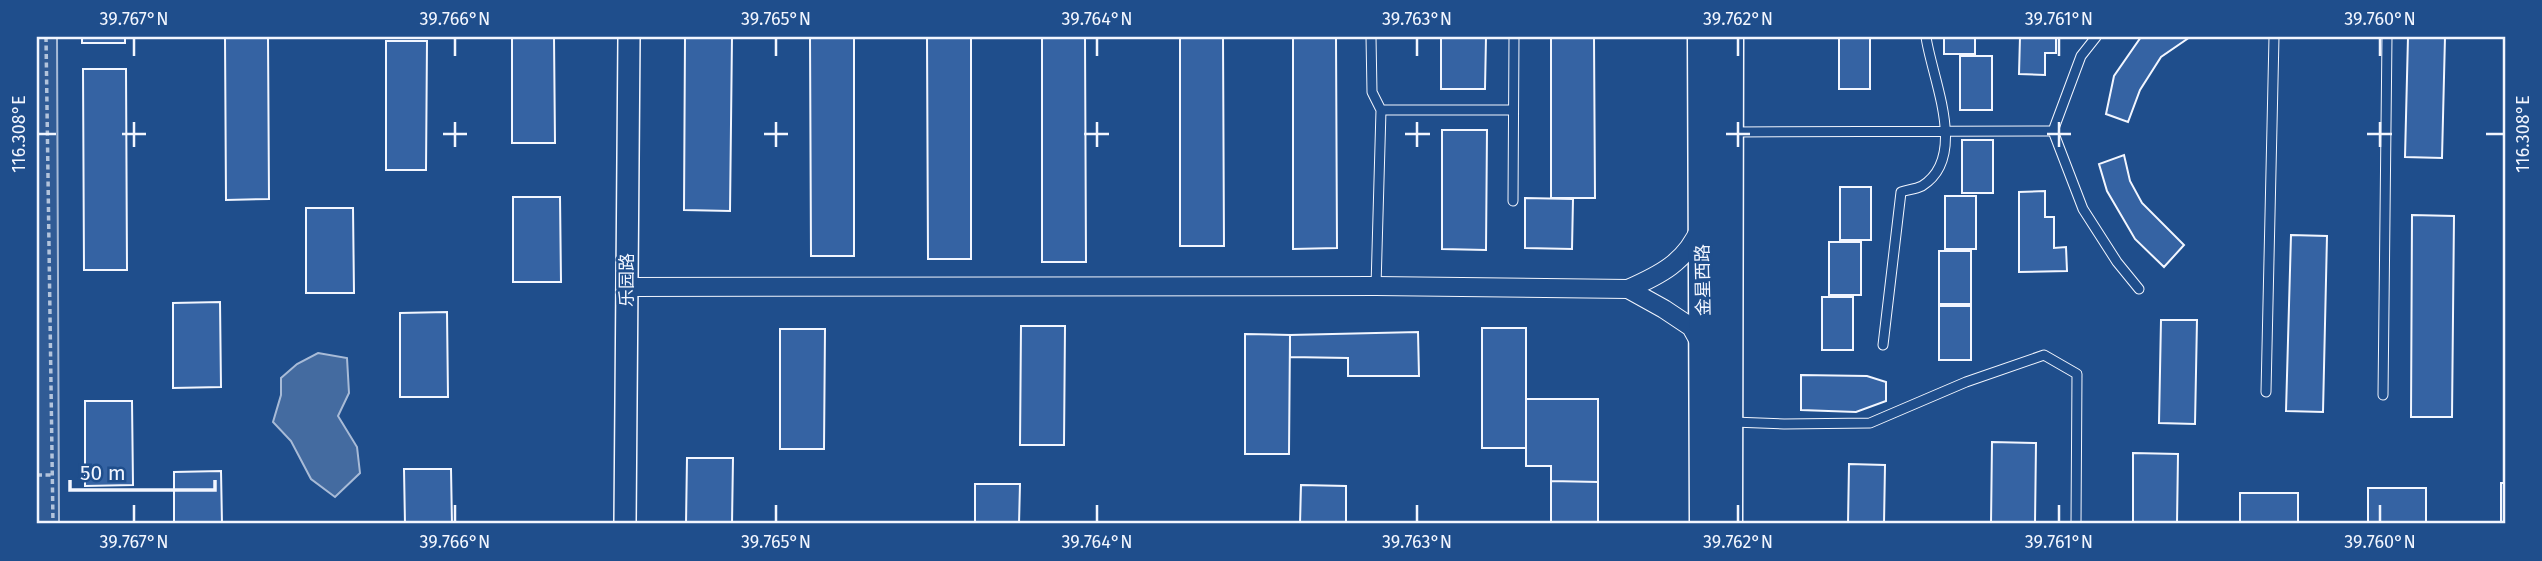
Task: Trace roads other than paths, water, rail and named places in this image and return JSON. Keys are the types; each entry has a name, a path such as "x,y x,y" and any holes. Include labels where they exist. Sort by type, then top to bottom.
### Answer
{"main road":[{"name":"金星西路","path":"1702,37 1704,524"},
{"name":"金星西路","path":"1728,524 1729,37"}],"street":[{"name":"乐园路","path":"625,524 629,37"},
{"path":"627,287 1376,286 1628,289 1653,278 1676,263 1693,244 1703,221"},
{"path":"1628,289 1691,327 1704,352"}],"lane":[{"path":"1371,37 1372,92 1381,110 1376,286"},
{"path":"1513,201 1514,37"},
{"path":"1883,345 1901,192 1922,186 1940,166 1947,132 1926,37"},
{"path":"2096,37 2081,56 2053,131 2083,209 2138,289"},
{"path":"2266,392 2274,37"},
{"path":"2383,395 2387,37"},
{"path":"1381,110 1513,110"},
{"path":"1728,132 2053,131"},
{"path":"1728,421 1784,424 1870,423 1966,382 2043,355 2077,374 2076,524"}]}
